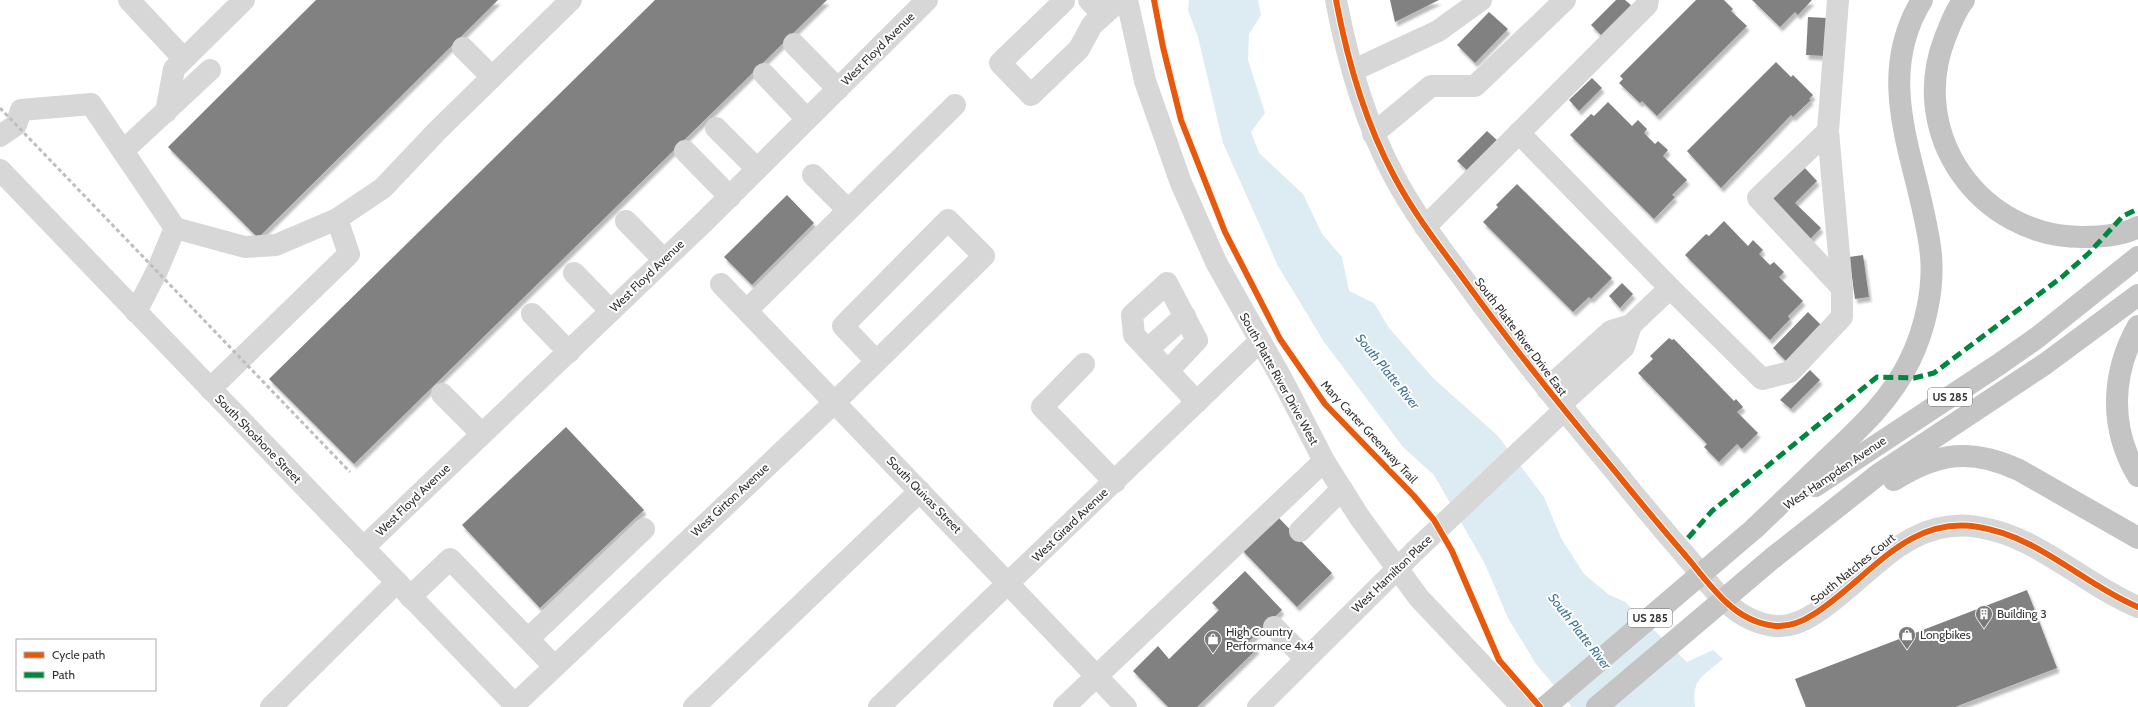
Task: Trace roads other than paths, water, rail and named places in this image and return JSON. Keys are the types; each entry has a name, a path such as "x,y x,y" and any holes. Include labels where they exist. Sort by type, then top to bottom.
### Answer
{"highway":[{"path":"1755,528 1877,409 1896,385 1910,360 1920,335 1928,306 1931,282 1931,256 1926,225 1900,109 1898,85 1899,66 1903,47 1909,27 1922,0"},
{"path":"1964,0 1951,23 1942,45 1936,65 1934,87 1935,111 1942,135 1951,158 1964,179 1978,195 1995,209 2015,221 2053,235 2094,237 2116,235 2138,227"},
{"name":"West Hampden Avenue","path":"1545,707 1755,528 1852,460 1998,365 2044,332 2138,257"},
{"name":"US 285","path":"1597,707 1774,557 1879,474 2045,364 2138,295"},
{"path":"2138,326 2129,342 2121,366 2116,393 2117,419 2122,442 2138,476"},
{"path":"1774,557 1905,473 1937,460 1968,455 1984,456 2001,461 2138,538"}],"street":[{"path":"129,0 184,59"},
{"path":"166,112 174,69 244,0"},
{"path":"0,136 16,125 21,110 91,104 174,228 244,247 276,245 337,220 382,188 437,131 571,0"},
{"name":"West Floyd Avenue","path":"363,548 730,197 927,0"},
{"path":"1064,1 1000,63 1031,96 1079,49 1092,26 1096,8 1120,0"},
{"name":"South Platte River Drive West","path":"1127,0 1145,82 1181,183 1216,262 1259,342 1284,383 1324,461 1360,518 1419,598 1522,707"},
{"name":"South Platte River Drive East","path":"1336,0 1354,70 1374,134 1403,193 1426,227 1557,402 1725,602 1745,617 1776,626"},
{"path":"1354,70 1438,32 1480,0"},
{"path":"1374,134 1431,86 1475,86 1565,0"},
{"path":"1426,227 1647,5 1648,0"},
{"path":"1519,133 1670,288 1762,379 1790,372 1842,317 1842,288 1828,131 1838,0"},
{"path":"794,44 838,89"},
{"path":"463,48 492,77"},
{"path":"123,151 210,70"},
{"path":"764,74 807,119"},
{"path":"747,310 955,105"},
{"path":"716,128 757,169"},
{"path":"1828,131 1758,198 1842,288"},
{"path":"685,151 730,197"},
{"name":"South Shoshone Street","path":"0,170 404,589 514,706"},
{"path":"813,175 848,210"},
{"path":"210,389 349,254 337,220"},
{"name":"West Girton Avenue","path":"514,706 554,666 835,402 984,256 948,220 843,326 876,361"},
{"path":"626,221 664,260"},
{"path":"136,312 158,271 174,228"},
{"path":"574,273 611,311"},
{"path":"1168,371 1197,340 1167,283 1132,315 1134,335 1197,402"},
{"name":"South Quivas Street","path":"721,284 1126,707"},
{"name":"West Hamilton Place","path":"1258,707 1418,548 1535,437 1557,402 1610,331 1631,325 1670,288"},
{"path":"532,314 569,352"},
{"path":"1148,349 1185,316"},
{"name":"West Girard Avenue","path":"879,707 1009,584 1259,342"},
{"path":"1084,364 1042,407 1115,482"},
{"path":"442,394 482,434"},
{"path":"1100,680 1324,461"},
{"path":"1300,531 1342,490"},
{"path":"694,707 920,491"},
{"name":"South Natches Court","path":"1776,626 1792,624 1820,611 1904,542 1932,529 1958,525 1992,529 2023,540 2100,588 2138,607"},
{"path":"528,639 644,530"},
{"path":"270,707 404,589 450,559 554,666"},
{"path":"1064,707 1148,641 1162,634 1194,604"},
{"path":"1274,627 1306,659"}],"water":[{"name":"South Platte River","path":"1189,0 1258,0 1261,15 1249,34 1248,60 1265,113 1251,132 1259,153 1303,194 1322,234 1342,257 1349,291 1374,303 1389,328 1433,378 1498,436 1544,497 1561,538 1584,574 1608,594 1625,602 1687,662 1713,650 1723,659 1700,678 1695,690 1695,707 1572,707 1536,664 1508,618 1485,564 1434,475 1403,447 1324,342 1278,266 1223,143 1198,37 1188,10"}],"railway":[{"path":"0,108 350,472"}],"place":[{"name":"Building 3","path":"1984,629"},
{"name":"Longbikes","path":"1907,650"},
{"name":"High Country Performance 4x4","path":"1213,654"}]}
